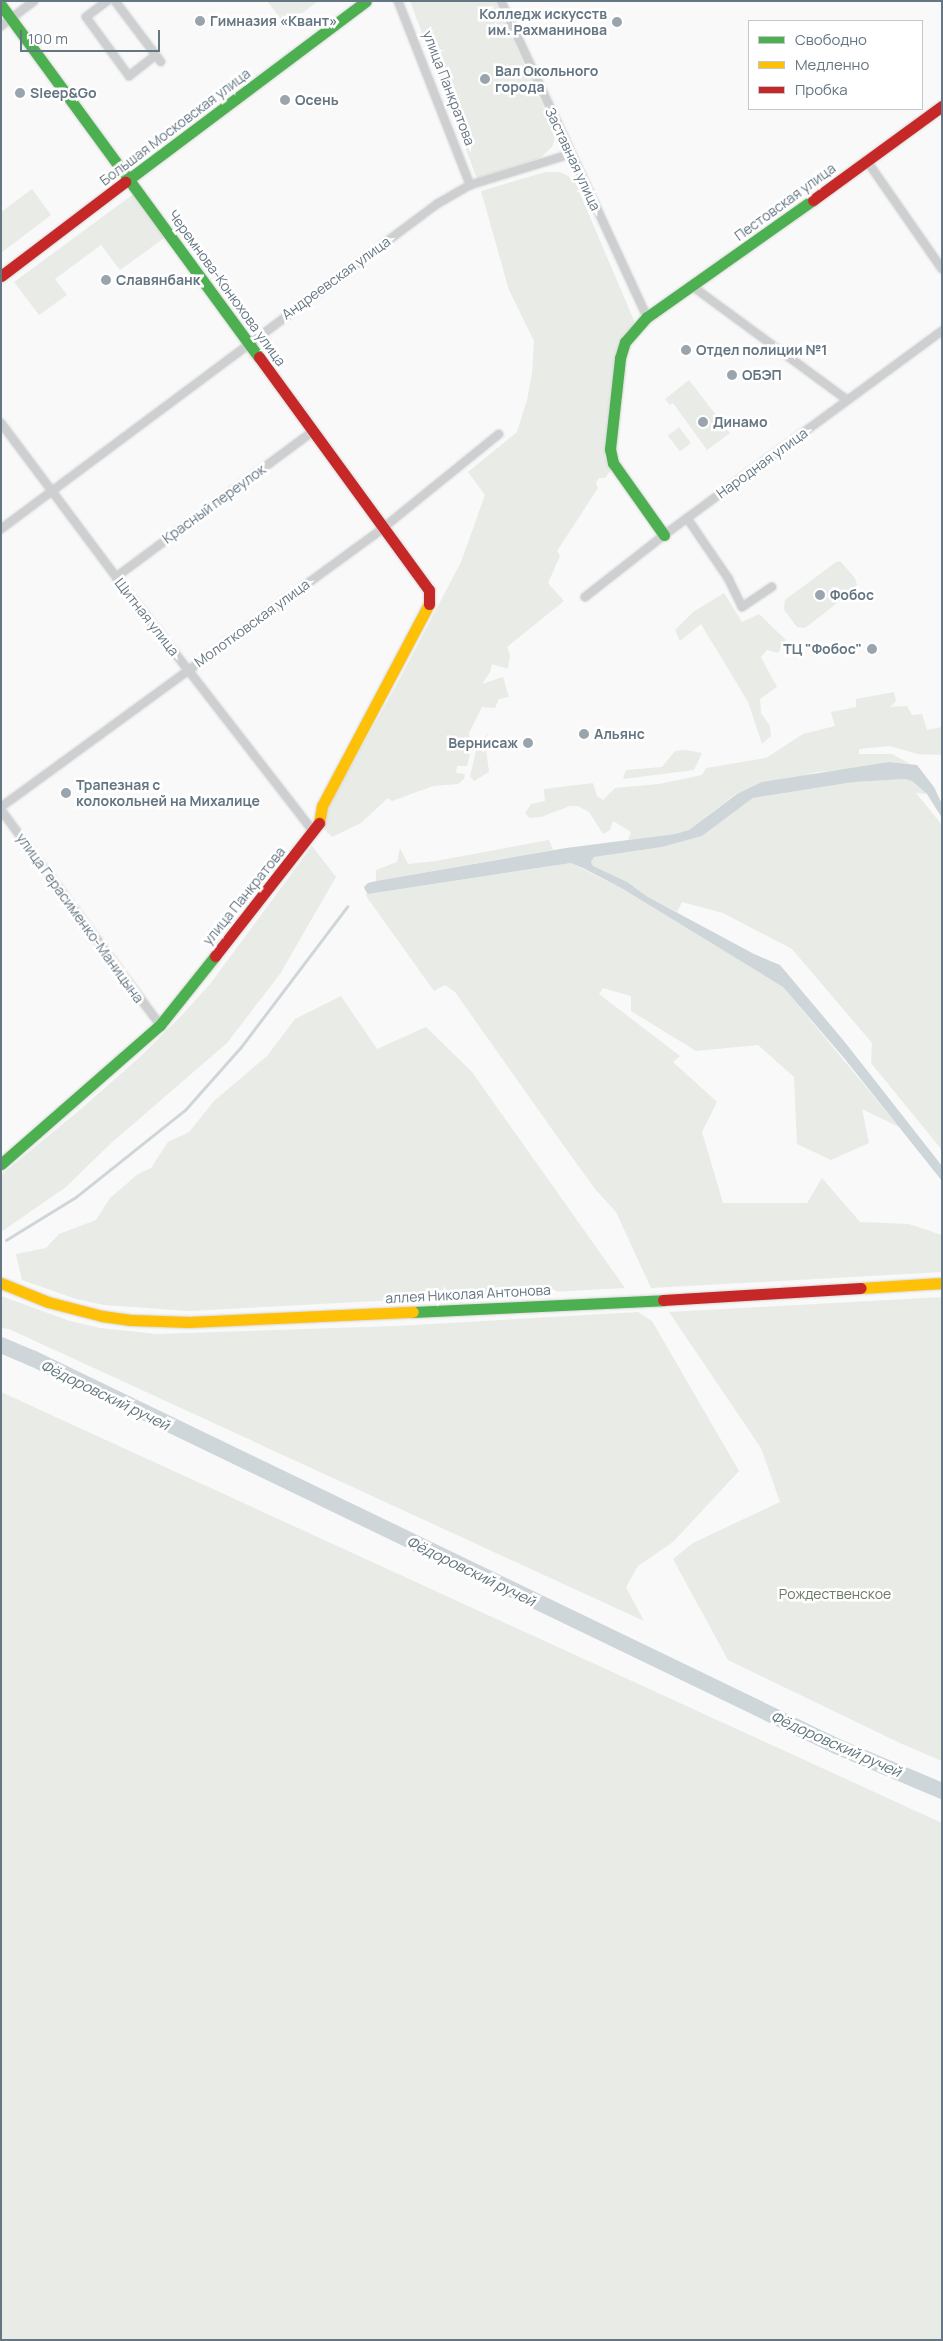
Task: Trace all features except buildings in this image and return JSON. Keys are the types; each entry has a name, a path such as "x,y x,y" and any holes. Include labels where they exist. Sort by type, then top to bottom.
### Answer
{"street":[{"path":"1,26 34,1"},
{"path":"107,1 86,17 129,76 158,59 115,1"},
{"name":"Большая Московская улица","path":"1,276 366,1"},
{"name":"улица Панкратова","path":"398,1 470,185"},
{"name":"Заставная улица","path":"501,1 645,318"},
{"name":"Черемнова-Конюхова улица","path":"1,5 429,590"},
{"name":"Пестовская улица","path":"664,535 617,470 610,449 620,358 625,342 645,318 942,106"},
{"name":"Андреевская улица","path":"1,529 248,342 437,204 470,185 570,154"},
{"path":"867,161 942,269"},
{"path":"692,286 847,400"},
{"name":"Народная улица","path":"585,597 664,535 942,331"},
{"name":"Щитная улица","path":"1,423 116,577 314,832"},
{"name":"Красный переулок","path":"116,577 313,431"},
{"name":"Молотковская улица","path":"1,809 384,528 499,434"},
{"path":"687,518 728,578 742,607 772,587"},
{"name":"улица Панкратова","path":"1,1164 160,1025 314,832 321,820 322,806 430,601 429,590"},
{"name":"улица Герасименко-Маницына","path":"1,809 160,1025"},
{"name":"аллея Николая Антонова","path":"1,1283 48,1302 102,1316 148,1321 189,1322 624,1302 942,1283"}],"green space":[{"path":"267,1 318,1 286,26"},
{"path":"410,1 495,1 556,135 552,147 540,158 477,179"},
{"path":"545,172 560,172 572,178 576,184 635,323 627,332 606,448 605,457 611,470 605,478 599,478 596,483 598,488 557,551 560,556 548,583 564,601 507,647 510,655 508,669 492,664 490,672 482,684 503,677 509,697 499,699 495,708 482,707 469,733 471,751 467,766 457,766 456,773 465,774 464,779 458,784 433,786 392,801 388,798 361,823 332,837 323,828 329,805 398,682 461,562 485,495 468,472 517,432 527,400 532,373 534,341 509,290 481,191"},
{"path":"32,189 51,215 1,253 1,212"},
{"path":"135,193 167,236 120,270 101,245 55,279 67,295 39,315 14,282"},
{"name":"Динамо","path":"689,380 730,433 707,450 673,403 670,405 665,399"},
{"path":"679,427 691,443 680,451 668,435"},
{"name":"Фобос","path":"840,561 855,578 857,585 854,590 805,628 797,627 784,610 785,600"},
{"path":"724,593 742,622 759,614 786,640 778,653 767,650 761,657 777,687 760,699 761,713 770,726 771,736 762,744 748,702 701,624 680,641 675,630 693,612"},
{"path":"894,692 896,701 890,707 907,706 912,715 922,714 927,730 942,727 942,755 918,754 890,746 859,749 859,754 892,754 910,764 889,762 854,769 817,772 736,794 689,830 675,834 628,840 631,832 613,821 610,830 603,834 589,812 578,806 570,806 541,817 530,818 525,813 531,804 545,801 544,789 593,783 597,796 603,800 615,788 659,784 702,775 706,768 766,758 803,734 835,726 831,712 856,707 856,699"},
{"path":"488,733 485,741 489,772 474,781 470,776 477,747"},
{"path":"686,750 702,753 694,770 623,779 626,770 662,767 675,751"},
{"path":"905,779 912,781 927,794 916,793 942,825 942,1150 871,1063 872,1043 792,949 723,913 682,902 677,912 593,866 591,862 594,857 662,847 702,836 753,798 854,782"},
{"path":"549,840 553,850 376,881 376,870 397,862 400,848 408,864 436,861"},
{"path":"312,846 336,877 280,974 227,1043 109,1145 66,1187 1,1232 1,1175 141,1056 180,1017 210,984"},
{"path":"571,863 623,889 783,987 899,1127 862,1109 869,1143 831,1160 797,1144 794,1077 758,1045 696,1051 631,1011 631,996 603,988 599,994 680,1056 673,1062 717,1102 702,1132 723,1203 807,1203 822,1178 860,1222 909,1224 942,1235 942,1272 651,1288 616,1212 595,1189 455,992 445,985 434,991 366,896 367,892 369,894"},
{"path":"341,996 377,1049 426,1027 472,1072 625,1288 189,1311 104,1305 76,1299 22,1280 16,1254 46,1248 59,1234 96,1220 110,1198 138,1174 151,1168 168,1142 189,1132 214,1101 267,1056 295,1019"},
{"path":"1,1296 70,1321 100,1328 157,1334 396,1326 638,1312 652,1321 739,1471 673,1542 638,1566 626,1587 644,1621 9,1329 1,1328"},
{"name":"Рождественское","path":"942,1297 942,1761 902,1744 728,1660 673,1559 693,1543 780,1502 761,1448 669,1312"},
{"path":"1,1392 942,1823 942,2340 1,2340"}],"shaded area":[{"path":"889,762 917,765 934,787 942,804 942,818 927,794 912,781 905,779 854,782 753,798 702,836 662,847 594,857 591,862 593,866 627,882 648,897 754,954 780,965 844,1041 942,1166 942,1181 844,1058 783,987 623,889 585,869 571,863 368,894 364,887 368,883 376,881 566,848 675,834 689,830 737,794 762,782"}],"waterway":[{"path":"6,1240 76,1197 185,1110 241,1047 347,907"},
{"name":"Фёдоровский ручей","path":"1,1345 32,1358 836,1746 942,1791"}],"traffic: fast":[{"path":"125,182 366,1"},
{"path":"1,5 259,357"},
{"path":"664,535 613,463 610,449 620,358 625,342 647,317 813,200"},
{"path":"1,1164 160,1025 215,956"},
{"path":"413,1312 663,1300"}],"traffic: slow":[{"path":"319,823 322,806 429,604"},
{"path":"1,1283 48,1302 102,1316 131,1320 189,1322 413,1312"},
{"path":"861,1288 942,1283"}],"traffic: jam":[{"path":"813,200 942,106"},
{"path":"1,276 125,182"},
{"path":"259,357 429,590 429,604"},
{"path":"215,956 319,823"},
{"path":"663,1300 861,1288"}],"place":[{"name":"Гимназия «Квант»","path":"200,21"},
{"name":"Колледж искусств им. Рахманинова","path":"617,22"},
{"name":"Вал Окольного города","path":"485,79"},
{"name":"Sleep&Go","path":"20,93"},
{"name":"Осень","path":"285,100"},
{"name":"Славянбанк","path":"106,280"},
{"name":"Отдел полиции №1","path":"686,350"},
{"name":"ОБЭП","path":"732,375"},
{"name":"Динамо","path":"703,422"},
{"name":"Фобос","path":"820,595"},
{"name":"ТЦ \"Фобос\"","path":"872,649"},
{"name":"Альянс","path":"584,734"},
{"name":"Вернисаж","path":"528,743"},
{"name":"Трапезная с колокольней на Михалице","path":"66,793"}]}
